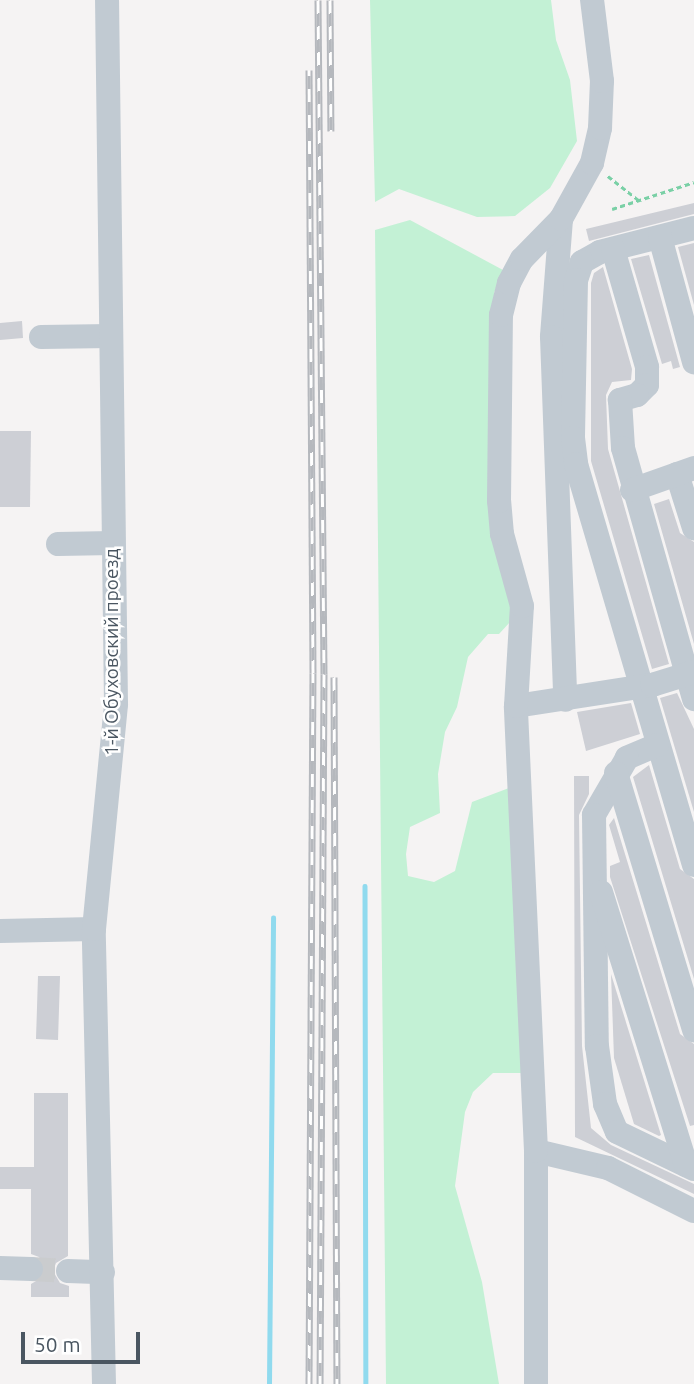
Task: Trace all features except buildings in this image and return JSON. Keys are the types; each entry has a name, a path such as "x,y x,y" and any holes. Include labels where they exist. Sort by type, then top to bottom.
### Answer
{"street":[{"name":"1-й Обуховский проезд","path":"104,1384 94,929 116,704 107,0"},
{"path":"536,1384 536,1151 516,706 522,607 502,534 499,500 501,315 509,283 522,259 561,219 589,168 600,128 602,81 592,0"},
{"path":"561,219 552,337 565,700"},
{"path":"694,229 613,249 582,262 576,280 573,438 576,464 694,865"},
{"path":"660,237 694,362"},
{"path":"613,249 647,367 647,385 637,395 620,400 632,490 685,655 694,699"},
{"path":"41,337 111,337"},
{"path":"632,490 685,471 694,528"},
{"path":"58,544 113,543"},
{"path":"516,706 643,687 690,673"},
{"path":"657,745 627,758 594,815 597,1046 606,1104 617,1132 690,1167"},
{"path":"616,773 694,1030"},
{"path":"594,875 690,1167"},
{"path":"0,931 94,929"},
{"path":"536,1151 608,1168 694,1211"},
{"path":"0,1268 31,1269"},
{"path":"68,1271 103,1272"}],"path":[{"path":"589,168 622,184 642,203"},
{"path":"612,209 642,203 694,183"}],"green space":[{"path":"370,0 551,0 556,40 570,80 577,141 550,188 515,216 477,217 399,189 375,202"},
{"path":"410,220 503,270 494,293 511,621 499,634 488,634 468,657 457,707 445,732 438,774 440,813 410,827 406,854 408,876 434,882 455,871 472,802 509,788 523,1073 493,1073 473,1092 465,1112 455,1186 482,1282 499,1384 386,1384 375,230"}],"waterway":[{"path":"365,886 366,1384"},
{"path":"269,1384 273,918"}],"tunnel":[{"path":"31,1269 68,1271"}],"railway":[{"path":"318,0 324,674 320,1384"},
{"path":"330,0 331,131"},
{"path":"309,70 313,673 309,1384"},
{"path":"334,677 337,1384"}]}
